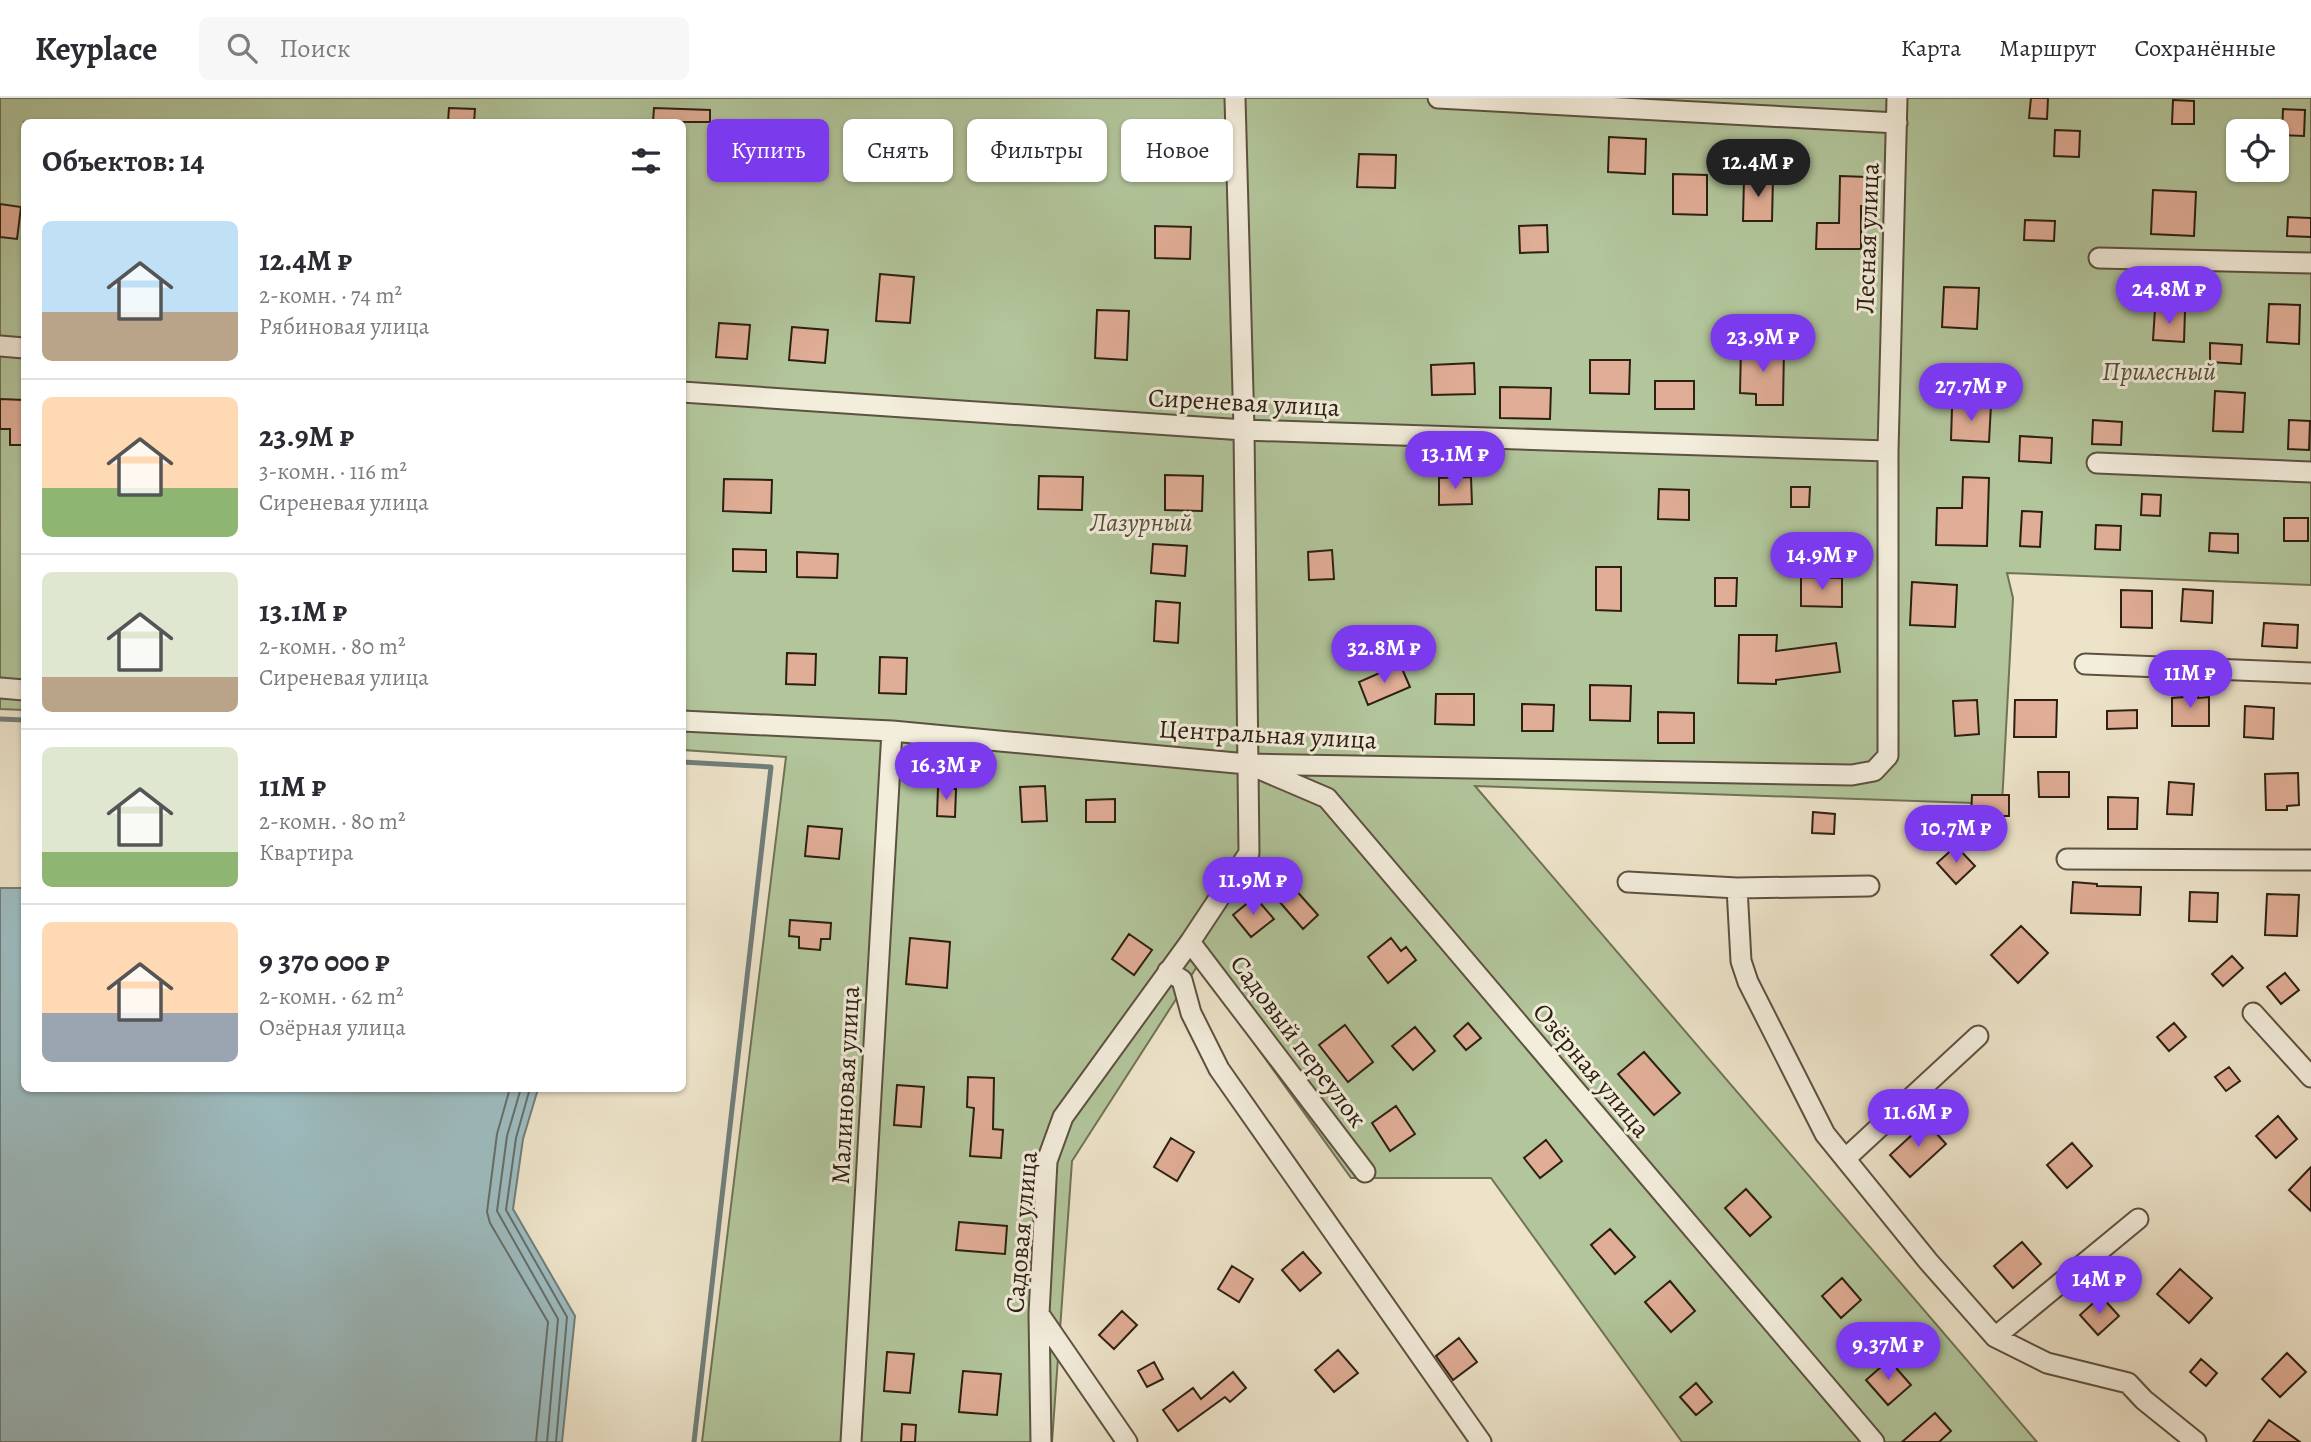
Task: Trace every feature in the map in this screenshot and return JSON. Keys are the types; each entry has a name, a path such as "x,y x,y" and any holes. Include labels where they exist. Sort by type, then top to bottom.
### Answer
{"street":[{"name":"Садовая улица","path":"1041,1442 1039,1314 1047,1161 1063,1117 1190,942 1249,853 1244,430 1235,98"},
{"path":"1438,98 1897,123"},
{"name":"Лесная улица","path":"1852,775 1874,771 1888,756 1888,451 1897,98"},
{"path":"2099,258 2311,263"},
{"path":"0,346 21,348"},
{"name":"Сиреневая улица","path":"686,393 1244,430 1888,451"},
{"path":"2097,463 2311,472"},
{"path":"2085,664 2311,673"},
{"path":"0,688 21,690"},
{"name":"Центральная улица","path":"686,721 892,731 1247,764 1852,775"},
{"name":"Малиновая улица","path":"850,1442 892,731"},
{"name":"Озёрная улица","path":"1247,764 1327,798 1874,1442"},
{"path":"2067,859 2311,860"},
{"path":"1628,882 1737,888 1869,886"},
{"path":"1737,888 1741,961 1748,982 1825,1134 1928,1261 1995,1337 2048,1363 2128,1383 2144,1400 2196,1442"},
{"name":"Садовый переулок","path":"1190,942 1366,1172"},
{"path":"1168,971 1182,981 1191,1013 1219,1069 1481,1442"},
{"path":"2253,1013 2311,1077"},
{"path":"1845,1159 1978,1036"},
{"path":"1995,1337 2138,1219"},
{"path":"1039,1314 1127,1442"}],"green space":[{"name":"Лазурный","path":"0,98 2311,98 2311,585 2007,573 2013,598 2002,804 1475,786 2037,1442 1682,1442 1491,1178 1351,1178 1198,965 1072,1161 1052,1442 702,1442 786,757 686,750 686,119 21,119 21,710 0,709"}],"water":[{"path":"0,888 21,888 21,1092 537,1092 523,1139 513,1209 575,1316 562,1442 0,1442"}],"building":[{"path":"2031,98 2048,98 2047,119 2029,118"},
{"path":"2173,100 2194,101 2194,124 2172,124"},
{"path":"449,108 475,109 474,119 448,119"},
{"path":"654,108 710,110 710,119 707,119 707,122 686,122 686,119 653,119"},
{"path":"2283,109 2305,110 2304,136 2289,135 2289,119 2283,119"},
{"path":"2055,130 2080,131 2079,157 2054,156"},
{"path":"1609,137 1646,139 1645,174 1608,172"},
{"path":"1359,154 1396,155 1395,188 1357,187"},
{"path":"1673,174 1707,175 1707,215 1673,214"},
{"path":"1840,176 1867,177 1867,206 1861,206 1861,249 1816,249 1817,223 1839,223"},
{"path":"1744,177 1773,177 1772,221 1743,221"},
{"path":"2153,190 2196,192 2194,236 2151,234"},
{"path":"0,204 21,207 17,239 0,237"},
{"path":"2288,217 2311,218 2311,237 2287,236"},
{"path":"2025,220 2055,221 2054,241 2024,240"},
{"path":"1547,225 1548,252 1520,253 1519,226"},
{"path":"1155,226 1191,227 1190,259 1155,258"},
{"path":"880,274 914,277 910,323 876,321"},
{"path":"1944,287 1979,288 1977,329 1942,327"},
{"path":"2269,304 2300,305 2299,344 2267,342"},
{"path":"2155,309 2185,311 2184,342 2153,340"},
{"path":"1097,310 1129,311 1127,360 1095,358"},
{"path":"719,323 750,325 747,359 716,357"},
{"path":"792,327 828,330 825,363 789,360"},
{"path":"2210,343 2242,345 2241,364 2210,362"},
{"path":"1741,347 1784,347 1783,405 1756,405 1756,394 1740,393"},
{"path":"1590,360 1630,360 1629,394 1590,393"},
{"path":"1474,363 1475,394 1432,395 1431,365"},
{"path":"1655,381 1694,381 1694,409 1655,409"},
{"path":"1500,387 1551,388 1550,419 1500,418"},
{"path":"2215,391 2245,393 2243,432 2213,431"},
{"path":"0,399 21,400 21,445 10,445 10,429 0,429"},
{"path":"1964,403 1991,405 1989,442 1951,440 1952,408 1963,408"},
{"path":"2093,420 2122,422 2121,445 2092,444"},
{"path":"2289,420 2310,421 2309,450 2288,449"},
{"path":"2020,436 2052,438 2051,463 2019,461"},
{"path":"1165,475 1203,476 1202,511 1165,510"},
{"path":"1039,476 1083,477 1082,510 1038,509"},
{"path":"1471,477 1472,504 1439,505 1439,478"},
{"path":"1963,477 1989,478 1987,546 1936,545 1937,508 1962,508"},
{"path":"724,479 772,480 771,513 723,511"},
{"path":"1791,487 1810,487 1809,507 1791,507"},
{"path":"1659,489 1689,490 1689,520 1658,519"},
{"path":"2142,494 2161,495 2160,516 2141,515"},
{"path":"2022,511 2042,512 2040,547 2020,546"},
{"path":"2284,518 2308,518 2308,541 2284,541"},
{"path":"2096,525 2121,526 2120,550 2095,549"},
{"path":"2210,533 2238,534 2238,553 2209,551"},
{"path":"1153,544 1187,546 1185,576 1151,573"},
{"path":"733,549 766,550 766,572 733,571"},
{"path":"1332,550 1334,579 1309,580 1308,552"},
{"path":"797,552 838,554 837,578 797,577"},
{"path":"1596,567 1621,567 1621,611 1596,610"},
{"path":"1801,577 1842,578 1842,607 1801,606"},
{"path":"1715,578 1737,578 1736,606 1715,606"},
{"path":"1912,582 1957,585 1955,627 1910,625"},
{"path":"2183,589 2213,591 2212,623 2181,621"},
{"path":"2121,590 2152,591 2152,628 2121,627"},
{"path":"1156,601 1180,603 1178,643 1154,641"},
{"path":"2264,623 2298,625 2297,648 2262,646"},
{"path":"1739,635 1777,635 1776,651 1836,643 1840,672 1776,680 1776,684 1738,683"},
{"path":"787,653 816,654 815,685 786,684"},
{"path":"880,657 907,658 906,694 879,693"},
{"path":"1400,664 1410,687 1368,705 1359,682"},
{"path":"1590,685 1631,686 1630,721 1590,720"},
{"path":"2182,691 2198,691 2198,698 2209,697 2209,726 2172,726 2172,698 2183,697"},
{"path":"1436,694 1474,694 1474,725 1435,724"},
{"path":"1977,700 1979,734 1955,736 1953,701"},
{"path":"2015,700 2057,700 2056,737 2014,737"},
{"path":"1522,704 1554,705 1553,731 1522,731"},
{"path":"2245,706 2274,708 2273,739 2244,737"},
{"path":"2137,710 2137,728 2107,729 2107,711"},
{"path":"1658,712 1694,713 1694,743 1658,743"},
{"path":"2038,772 2069,772 2069,797 2039,797"},
{"path":"2298,773 2299,805 2287,806 2287,810 2266,810 2265,774"},
{"path":"2169,782 2194,784 2192,815 2167,814"},
{"path":"1045,786 1047,821 1022,822 1020,787"},
{"path":"938,788 956,789 955,817 937,816"},
{"path":"1972,795 2009,795 2009,816 1971,816"},
{"path":"2108,797 2138,798 2137,829 2108,829"},
{"path":"1115,799 1115,822 1086,822 1086,800"},
{"path":"1813,812 1835,814 1834,834 1812,833"},
{"path":"808,826 842,829 839,859 805,856"},
{"path":"1956,846 1975,866 1956,884 1937,863"},
{"path":"2073,882 2097,886 2141,887 2140,915 2071,913"},
{"path":"1293,887 1318,915 1303,929 1278,900"},
{"path":"2190,892 2218,893 2217,922 2189,921"},
{"path":"2267,894 2299,895 2297,936 2265,935"},
{"path":"1255,897 1274,919 1251,937 1233,915"},
{"path":"790,920 831,923 830,939 821,939 820,950 799,948 799,937 789,936"},
{"path":"2021,926 2048,953 2018,983 1991,955"},
{"path":"1129,934 1152,950 1134,975 1112,959"},
{"path":"910,938 950,942 947,988 906,984"},
{"path":"1391,938 1401,951 1406,947 1416,960 1388,983 1368,957"},
{"path":"2232,956 2243,968 2223,986 2212,974"},
{"path":"2285,973 2299,990 2281,1004 2267,987"},
{"path":"1468,1023 1481,1038 1466,1050 1454,1036"},
{"path":"2174,1023 2186,1037 2169,1051 2157,1037"},
{"path":"1345,1025 1373,1062 1348,1082 1319,1045"},
{"path":"1415,1027 1435,1051 1413,1070 1392,1046"},
{"path":"1644,1052 1680,1093 1654,1115 1618,1074"},
{"path":"2229,1067 2240,1081 2226,1091 2215,1077"},
{"path":"968,1077 994,1078 993,1129 1003,1130 1001,1158 970,1156 974,1108 967,1107"},
{"path":"897,1085 924,1087 921,1127 894,1125"},
{"path":"1396,1106 1415,1134 1390,1151 1372,1123"},
{"path":"2278,1116 2297,1139 2276,1158 2256,1136"},
{"path":"1926,1122 1946,1144 1910,1177 1890,1155"},
{"path":"1171,1138 1194,1152 1177,1181 1154,1167"},
{"path":"1546,1140 1562,1161 1540,1178 1524,1158"},
{"path":"2072,1143 2092,1166 2067,1188 2047,1165"},
{"path":"2311,1167 2311,1211 2289,1190"},
{"path":"1746,1189 1771,1217 1750,1236 1725,1208"},
{"path":"959,1222 1007,1226 1005,1254 956,1250"},
{"path":"1610,1229 1635,1257 1615,1274 1591,1245"},
{"path":"2022,1242 2041,1264 2013,1288 1994,1266"},
{"path":"1303,1252 1321,1273 1300,1291 1282,1270"},
{"path":"1232,1266 1253,1279 1239,1302 1218,1289"},
{"path":"2180,1269 2212,1298 2189,1323 2157,1294"},
{"path":"1842,1278 1861,1300 1841,1318 1822,1296"},
{"path":"1670,1281 1695,1311 1671,1332 1645,1302"},
{"path":"2101,1296 2119,1316 2098,1335 2080,1315"},
{"path":"1122,1311 1137,1325 1114,1349 1099,1335"},
{"path":"1459,1338 1477,1362 1453,1380 1436,1356"},
{"path":"1338,1350 1358,1373 1334,1392 1315,1370"},
{"path":"887,1352 914,1354 910,1393 884,1391"},
{"path":"2287,1353 2306,1372 2280,1397 2262,1379"},
{"path":"2201,1359 2217,1373 2206,1386 2190,1372"},
{"path":"1889,1360 1911,1385 1888,1405 1866,1380"},
{"path":"1154,1362 1163,1379 1147,1387 1138,1371"},
{"path":"963,1371 1001,1374 997,1415 959,1412"},
{"path":"1233,1372 1246,1388 1230,1402 1225,1397 1178,1431 1163,1410 1193,1388 1201,1399"},
{"path":"1696,1383 1712,1402 1696,1415 1680,1397"},
{"path":"1935,1413 1951,1431 1939,1442 1902,1442"},
{"path":"2269,1420 2300,1442 2253,1442"},
{"path":"902,1424 916,1425 915,1442 901,1442"}],"waterway":[{"path":"0,719 21,720"},
{"path":"686,762 771,767 694,1442"}],"park label":[{"name":"Прилесный","path":"2159,371"}]}
